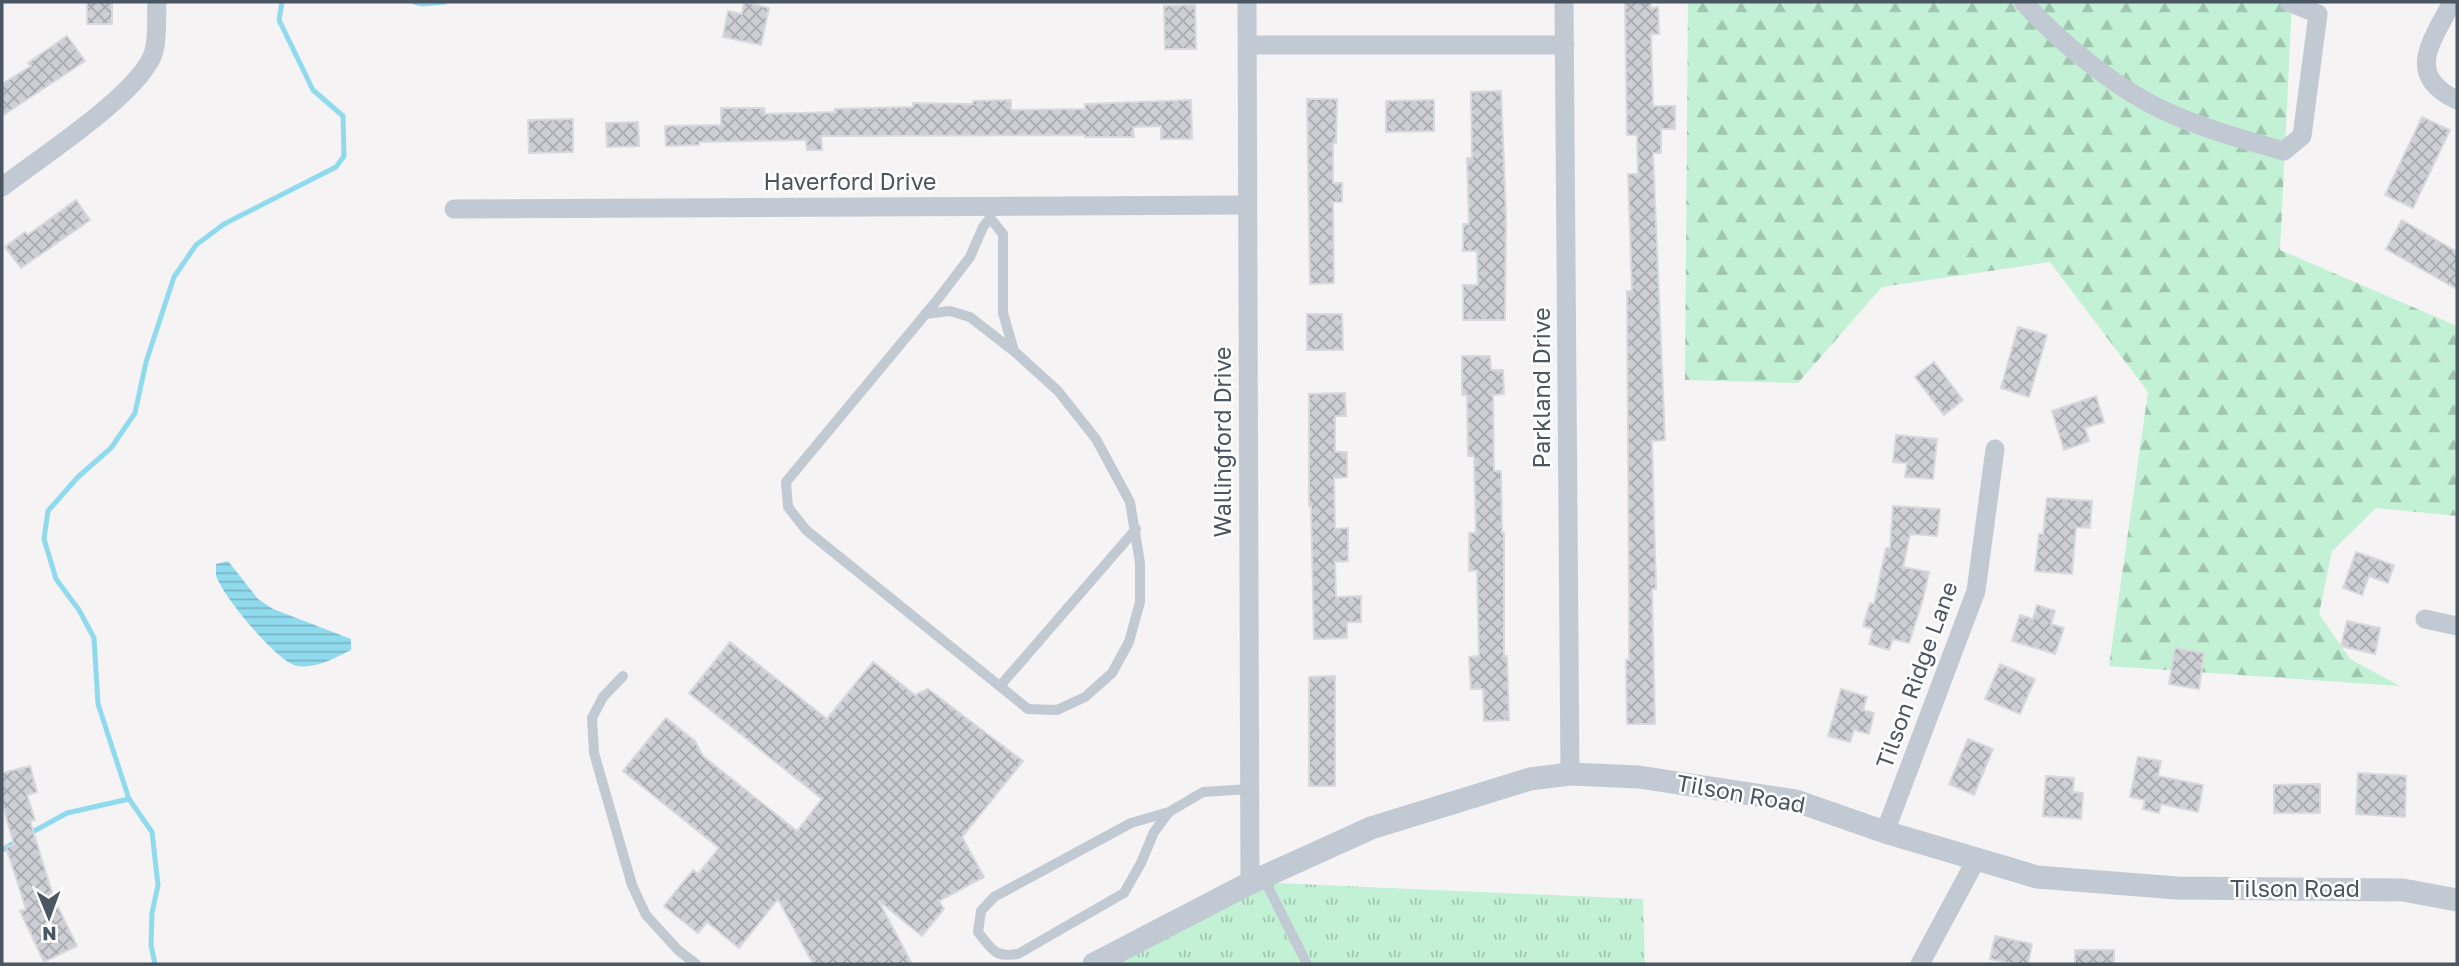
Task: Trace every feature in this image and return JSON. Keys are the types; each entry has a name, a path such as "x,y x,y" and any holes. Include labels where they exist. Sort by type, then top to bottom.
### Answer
{"street":[{"path":"2,187 121,97 141,76 154,51 157,2"},
{"name":"Wallingford Drive","path":"1247,2 1249,789 1256,880"},
{"name":"Parkland Drive","path":"1564,2 1570,774"},
{"path":"2023,2 2116,84 2167,112 2284,152 2302,136 2318,8 2289,2"},
{"path":"2452,2 2424,56 2428,75 2442,93 2457,100"},
{"path":"1248,46 1564,45"},
{"name":"Haverford Drive","path":"454,209 990,212 1247,205"},
{"name":"Tilson Ridge Lane","path":"1885,832 1976,591 1995,449"},
{"path":"2425,619 2457,626"},
{"name":"Tilson Road","path":"1094,964 1256,880 1371,828 1530,779 1570,774 1639,777 1796,801 1885,832 2037,877 2177,888 2403,890 2457,900"},
{"path":"1920,964 1976,860"}],"lane":[{"path":"925,314 950,311 970,317 1015,352 1058,391 1096,439 1130,502 1140,563 1140,602 1129,642 1112,673 1085,697 1057,710 1028,709 806,530 788,508 786,482 970,257 990,212"},
{"path":"990,212 1003,234 1003,313 1015,352"},
{"path":"1000,686 1136,529"},
{"path":"623,676 603,697 592,718 594,753 632,885 646,915 678,950 695,964"},
{"path":"1169,811 1154,832 1124,893 1018,954 1007,956 995,953 978,932 981,911 994,897 1131,823 1169,811 1203,792 1249,789"},
{"path":"1256,880 1307,964"}],"green space":[{"path":"1688,2 2292,2 2280,250 2457,326 2457,516 2376,508 2332,551 2319,614 2350,659 2400,686 2109,666 2148,392 2050,262 1882,287 1798,383 1685,380"},
{"path":"1254,882 1643,899 1645,964 1087,964"}],"water":[{"path":"228,561 258,599 273,609 351,639 351,650 323,663 308,666 294,665 285,660 249,624 220,584 216,575 216,564"}],"building":[{"path":"87,2 112,2 112,24 87,24"},
{"path":"744,2 769,8 761,45 723,37 728,11 742,14"},
{"path":"1625,2 1651,2 1651,8 1658,7 1659,34 1651,34 1653,106 1675,106 1675,129 1661,129 1661,153 1653,153 1665,440 1652,441 1656,589 1652,589 1655,724 1627,724 1627,291 1632,291 1628,174 1638,174 1637,135 1627,135"},
{"path":"1195,5 1196,49 1165,49 1164,6"},
{"path":"67,36 85,61 2,116 2,84 31,66 28,63"},
{"path":"1501,91 1506,215 1505,320 1463,320 1463,285 1478,285 1477,251 1463,251 1463,224 1469,224 1467,158 1472,158 1471,92"},
{"path":"1307,99 1337,99 1333,183 1342,183 1342,202 1333,202 1334,283 1310,284"},
{"path":"1011,100 1011,110 1085,109 1085,104 1191,100 1192,139 1161,139 1161,126 1133,127 1134,137 821,136 822,150 807,150 806,140 699,142 699,145 666,146 665,126 721,125 721,108 764,108 765,114 913,107 913,103 973,104 973,101"},
{"path":"1434,100 1434,131 1386,132 1386,101"},
{"path":"2422,117 2450,130 2413,208 2385,195"},
{"path":"573,119 573,152 529,153 528,120"},
{"path":"638,122 639,146 607,147 606,123"},
{"path":"76,200 90,220 21,268 5,247 25,232 28,235"},
{"path":"2402,220 2457,252 2457,289 2386,249"},
{"path":"1307,314 1342,314 1343,350 1307,350"},
{"path":"2018,327 2047,335 2029,397 2001,388"},
{"path":"1462,356 1490,356 1491,370 1503,370 1504,394 1493,395 1494,471 1501,471 1504,656 1507,656 1509,720 1484,721 1483,689 1471,689 1469,657 1479,656 1477,570 1469,571 1469,533 1476,533 1474,456 1468,456 1467,395 1462,395"},
{"path":"1934,362 1963,400 1944,415 1915,377"},
{"path":"1345,393 1346,416 1335,416 1335,452 1347,452 1347,477 1334,478 1335,529 1348,528 1348,561 1335,562 1336,597 1361,596 1361,622 1347,622 1347,638 1314,639 1309,506 1309,394"},
{"path":"2096,396 2104,422 2085,428 2089,441 2064,450 2052,411"},
{"path":"1896,435 1937,439 1933,479 1905,477 1907,463 1893,462"},
{"path":"2047,498 2092,501 2090,528 2076,527 2072,574 2035,571"},
{"path":"1893,506 1940,509 1937,536 1910,534 1903,567 1929,572 1909,643 1893,639 1889,650 1869,644 1873,629 1863,626 1870,603 1874,604 1886,548 1890,548"},
{"path":"2356,552 2394,565 2388,583 2369,576 2362,595 2343,588"},
{"path":"2037,605 2055,611 2051,624 2064,628 2055,654 2012,641 2020,615 2033,619"},
{"path":"2347,621 2380,628 2375,654 2341,646"},
{"path":"730,642 827,719 873,662 915,695 928,689 1023,761 962,837 984,877 939,901 944,909 922,936 878,900 912,964 813,964 778,899 739,948 707,922 698,933 664,906 693,870 698,874 719,848 623,771 666,718 695,741 703,756 797,831 822,799 689,693"},
{"path":"2175,648 2204,653 2199,689 2169,684"},
{"path":"2000,664 2035,679 2020,714 1985,699"},
{"path":"1335,676 1335,786 1309,786 1309,677"},
{"path":"1841,689 1867,697 1863,710 1874,713 1869,734 1854,730 1850,742 1828,736"},
{"path":"1968,739 1993,749 1974,795 1949,784"},
{"path":"2138,757 2161,761 2158,776 2203,785 2198,812 2161,804 2159,813 2143,809 2145,800 2130,797"},
{"path":"30,766 37,792 27,795 35,820 30,821 54,899 77,946 44,962 20,911 26,909 6,847 14,845 2,802 2,773"},
{"path":"2358,773 2406,776 2405,817 2356,814"},
{"path":"2046,776 2074,778 2073,792 2083,793 2081,819 2043,816"},
{"path":"2320,784 2320,813 2274,813 2274,785"},
{"path":"1995,936 2032,944 2028,964 1990,959"},
{"path":"2075,950 2114,950 2114,964 2075,964"}],"waterway":[{"path":"155,964 151,945 152,913 158,885 152,832 129,799 98,704 94,638 79,610 56,579 44,539 48,511 78,477 111,448 135,413 146,362 174,277 196,245 224,224 336,167 344,156 343,116 313,90 279,20 282,2"},
{"path":"414,2 445,2"},
{"path":"27,835 67,813 129,799"},
{"path":"2,850 19,840"}]}
